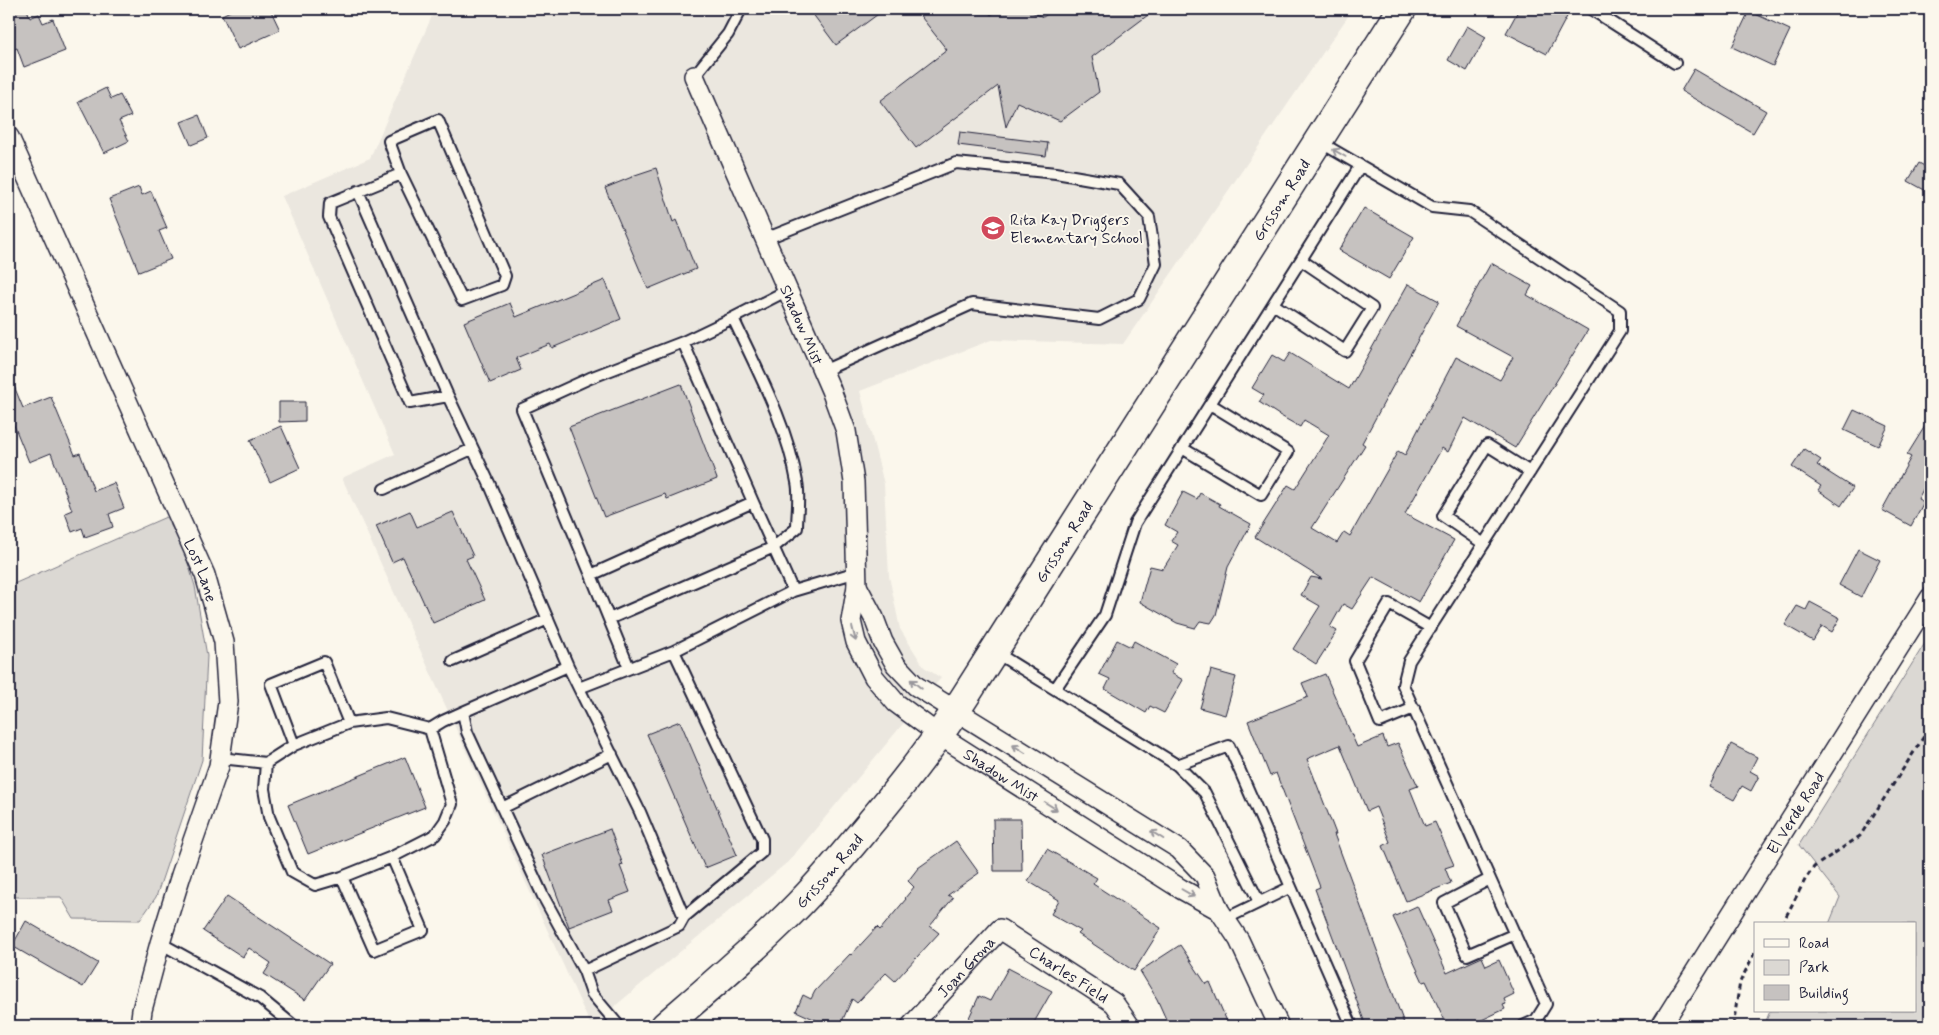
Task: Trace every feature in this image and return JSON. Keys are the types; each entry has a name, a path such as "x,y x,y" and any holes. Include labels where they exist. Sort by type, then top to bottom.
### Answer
{"main road":[{"name":"Grissom Road","path":"665,1026 726,974 792,911 835,865 889,801 939,735 994,652 1402,9"}],"street":[{"name":"Shadow Mist","path":"694,76 823,371 846,431 854,482 857,579 851,621 856,642 874,677 896,703 939,735 1222,915"},
{"name":"Lost Lane","path":"9,137 205,575 224,642 228,702 220,758 160,943 142,1010 140,1026"},
{"name":"Shadow Mist","path":"857,579 883,642 896,665 916,686 1179,848 1205,876 1222,915 1239,940 1279,1026"},
{"name":"El Verde Road","path":"1661,1026 1930,598"},
{"name":"Joan Grona","path":"911,1026 1000,929"},
{"name":"Charles Field","path":"1000,929 1114,1003 1130,1026"}],"lane":[{"path":"694,76 728,34 741,9"},
{"path":"1590,9 1675,63"},
{"path":"438,120 505,276 502,284 462,300 401,174 390,141 438,120"},
{"path":"1318,141 1432,207 1469,211 1620,311 1620,331 1409,662 1403,685 1546,1004 1536,1020 1523,1026"},
{"path":"765,239 956,163 1056,173 1119,184 1149,217 1156,264 1138,299 1099,319 972,304 823,371"},
{"path":"1055,690 1105,615 1135,523 1360,166"},
{"path":"401,174 330,203 329,217 410,403 448,396"},
{"path":"358,191 568,666 640,812 684,916"},
{"path":"1273,304 1345,351 1372,308 1301,260"},
{"path":"629,668 522,409 590,378 683,342 788,290"},
{"path":"609,619 774,547 797,528 797,483 787,443 766,390 733,318"},
{"path":"683,342 793,591"},
{"path":"1182,448 1260,495 1288,452 1210,404"},
{"path":"1484,544 1443,516 1487,445 1530,472"},
{"path":"384,489 472,448"},
{"path":"591,575 753,502"},
{"path":"579,688 674,651 793,591 857,579"},
{"path":"1414,708 1380,722 1355,661 1389,604 1431,628"},
{"path":"453,661 548,619"},
{"path":"584,971 679,926 684,916 762,852 762,839 674,651"},
{"path":"994,652 1177,765 1205,793 1259,902"},
{"path":"294,745 272,684 324,662 349,723"},
{"path":"220,758 266,763 294,745 349,723 386,718 430,729 443,721 568,666"},
{"path":"463,712 467,732 544,896 584,971 592,994 619,1026"},
{"path":"266,763 264,789 269,817 292,872 315,885 342,877 392,857 435,835 445,821 452,804 430,729"},
{"path":"1177,765 1229,746 1352,1026"},
{"path":"502,808 612,754"},
{"path":"342,877 374,950 423,930 392,857"},
{"path":"1490,879 1444,903 1466,954 1515,934"},
{"path":"1222,915 1259,902 1291,887"},
{"path":"160,943 260,998 294,1026"}],"path":[{"path":"1783,922 1806,878 1814,867 1860,836 1930,727"},
{"path":"1733,1026 1740,982 1754,954"}],"shaded area":[{"path":"435,9 1353,9 1123,344 991,340 860,391 884,484 889,576 900,629 924,667 941,678 789,861 591,1026 342,478 395,454 282,196 370,158"}],"green space":[{"path":"166,517 183,547 195,586 207,656 202,760 156,897 140,920 74,919 61,897 9,897 9,586"},
{"path":"1930,635 1930,1026 1764,1026 1770,1012 1916,1012 1916,922 1830,922 1840,897 1799,845"}],"building":[{"path":"9,9 27,9 30,18 39,14 43,23 53,19 65,51 24,67 17,48 9,51"},
{"path":"234,9 270,9 280,30 238,49 222,15"},
{"path":"809,9 885,9 836,45"},
{"path":"915,9 986,9 991,15 999,9 1025,9 1043,17 1055,9 1156,9 1092,57 1099,92 1060,121 1017,102 1006,127 998,86 916,148 880,101 947,50"},
{"path":"1519,9 1571,9 1547,54 1506,33"},
{"path":"1749,11 1790,30 1773,66 1732,47"},
{"path":"1467,26 1486,37 1467,71 1448,60"},
{"path":"1694,69 1766,111 1753,133 1681,91"},
{"path":"106,88 111,99 120,95 131,116 119,121 129,141 104,153 78,102"},
{"path":"199,115 208,138 191,145 181,122"},
{"path":"960,132 1048,143 1046,156 958,145"},
{"path":"1919,163 1930,169 1930,193 1908,181"},
{"path":"656,168 673,222 676,220 696,269 648,289 605,188"},
{"path":"139,187 142,195 151,191 167,228 159,231 171,259 139,272 109,199"},
{"path":"1364,208 1414,237 1389,279 1339,250"},
{"path":"1491,263 1532,286 1527,295 1588,330 1515,448 1465,418 1448,452 1442,448 1405,514 1454,540 1419,602 1373,577 1352,609 1343,604 1330,627 1337,631 1316,664 1293,649 1320,606 1301,595 1311,577 1322,579 1255,537 1288,485 1295,489 1329,435 1304,420 1300,427 1279,415 1259,402 1264,395 1252,388 1272,355 1284,362 1290,353 1349,389 1408,284 1439,301 1362,443 1365,445 1312,528 1337,543 1344,532 1350,536 1398,451 1405,455 1456,357 1500,380 1513,357 1456,326"},
{"path":"605,280 621,319 552,348 550,344 516,358 521,370 490,383 464,322 510,303 516,317"},
{"path":"9,374 23,408 51,397 75,455 80,453 94,491 114,483 124,508 109,514 113,527 85,537 82,528 72,532 65,513 72,510 51,453 29,462 9,413"},
{"path":"681,384 717,479 667,499 665,494 604,517 569,427"},
{"path":"279,402 305,402 305,421 279,422"},
{"path":"1854,410 1888,426 1878,446 1844,430"},
{"path":"1930,418 1930,476 1918,499 1924,502 1911,526 1882,510 1911,457 1907,455"},
{"path":"281,426 300,468 270,482 250,440"},
{"path":"1804,449 1821,460 1817,465 1853,488 1841,506 1818,490 1821,486 1792,467"},
{"path":"1183,492 1197,499 1200,493 1251,524 1228,567 1216,615 1211,623 1200,621 1195,628 1177,623 1140,602 1150,566 1163,569 1178,545 1171,541 1177,532 1165,525"},
{"path":"410,511 417,527 453,512 473,556 466,559 485,600 433,623 403,557 392,562 376,526"},
{"path":"1858,549 1880,560 1861,597 1839,585"},
{"path":"1810,602 1840,618 1832,632 1822,626 1813,641 1785,625 1797,606 1806,610"},
{"path":"1117,640 1131,647 1134,641 1176,664 1171,673 1183,680 1164,713 1150,706 1146,713 1105,689 1110,679 1099,674"},
{"path":"1211,670 1236,677 1225,715 1200,708"},
{"path":"1325,674 1357,747 1383,736 1387,747 1398,743 1418,786 1410,789 1425,826 1435,822 1454,865 1445,868 1451,883 1406,901 1383,846 1390,842 1376,807 1367,811 1340,745 1307,759 1405,1026 1366,1026 1315,889 1320,887 1276,773 1270,776 1248,721 1308,697 1302,683"},
{"path":"680,721 737,855 705,868 647,734"},
{"path":"1731,744 1757,757 1750,771 1759,776 1751,791 1742,786 1734,800 1709,787"},
{"path":"405,757 425,807 308,854 288,805"},
{"path":"993,819 1021,819 1022,871 994,871"},
{"path":"610,829 623,865 620,866 630,892 609,900 613,910 569,927 542,855"},
{"path":"956,841 979,873 948,895 953,898 930,926 939,933 895,981 886,973 857,1003 852,999 840,1026 829,1026 796,1011 803,995 811,999 815,991 850,954 877,927 880,930 914,887 908,881 918,868"},
{"path":"1047,849 1097,878 1093,884 1161,928 1134,971 1078,934 1081,931 1051,914 1059,900 1028,881"},
{"path":"227,896 330,964 305,1000 264,974 271,963 249,948 243,957 203,931"},
{"path":"1417,906 1447,973 1482,957 1486,966 1499,960 1514,994 1504,999 1506,1004 1503,1005 1505,1009 1469,1026 1461,1026 1458,1020 1447,1025 1426,981 1423,982 1393,917"},
{"path":"26,921 98,963 83,987 12,946"},
{"path":"1180,945 1206,984 1210,982 1229,1026 1169,1026 1157,999 1140,971"},
{"path":"1008,968 1052,991 1032,1026 977,1026 967,1022 979,996 990,1001"}],"place":[{"name":"Rita Kay Driggers Elementary School","path":"993,228"}]}
